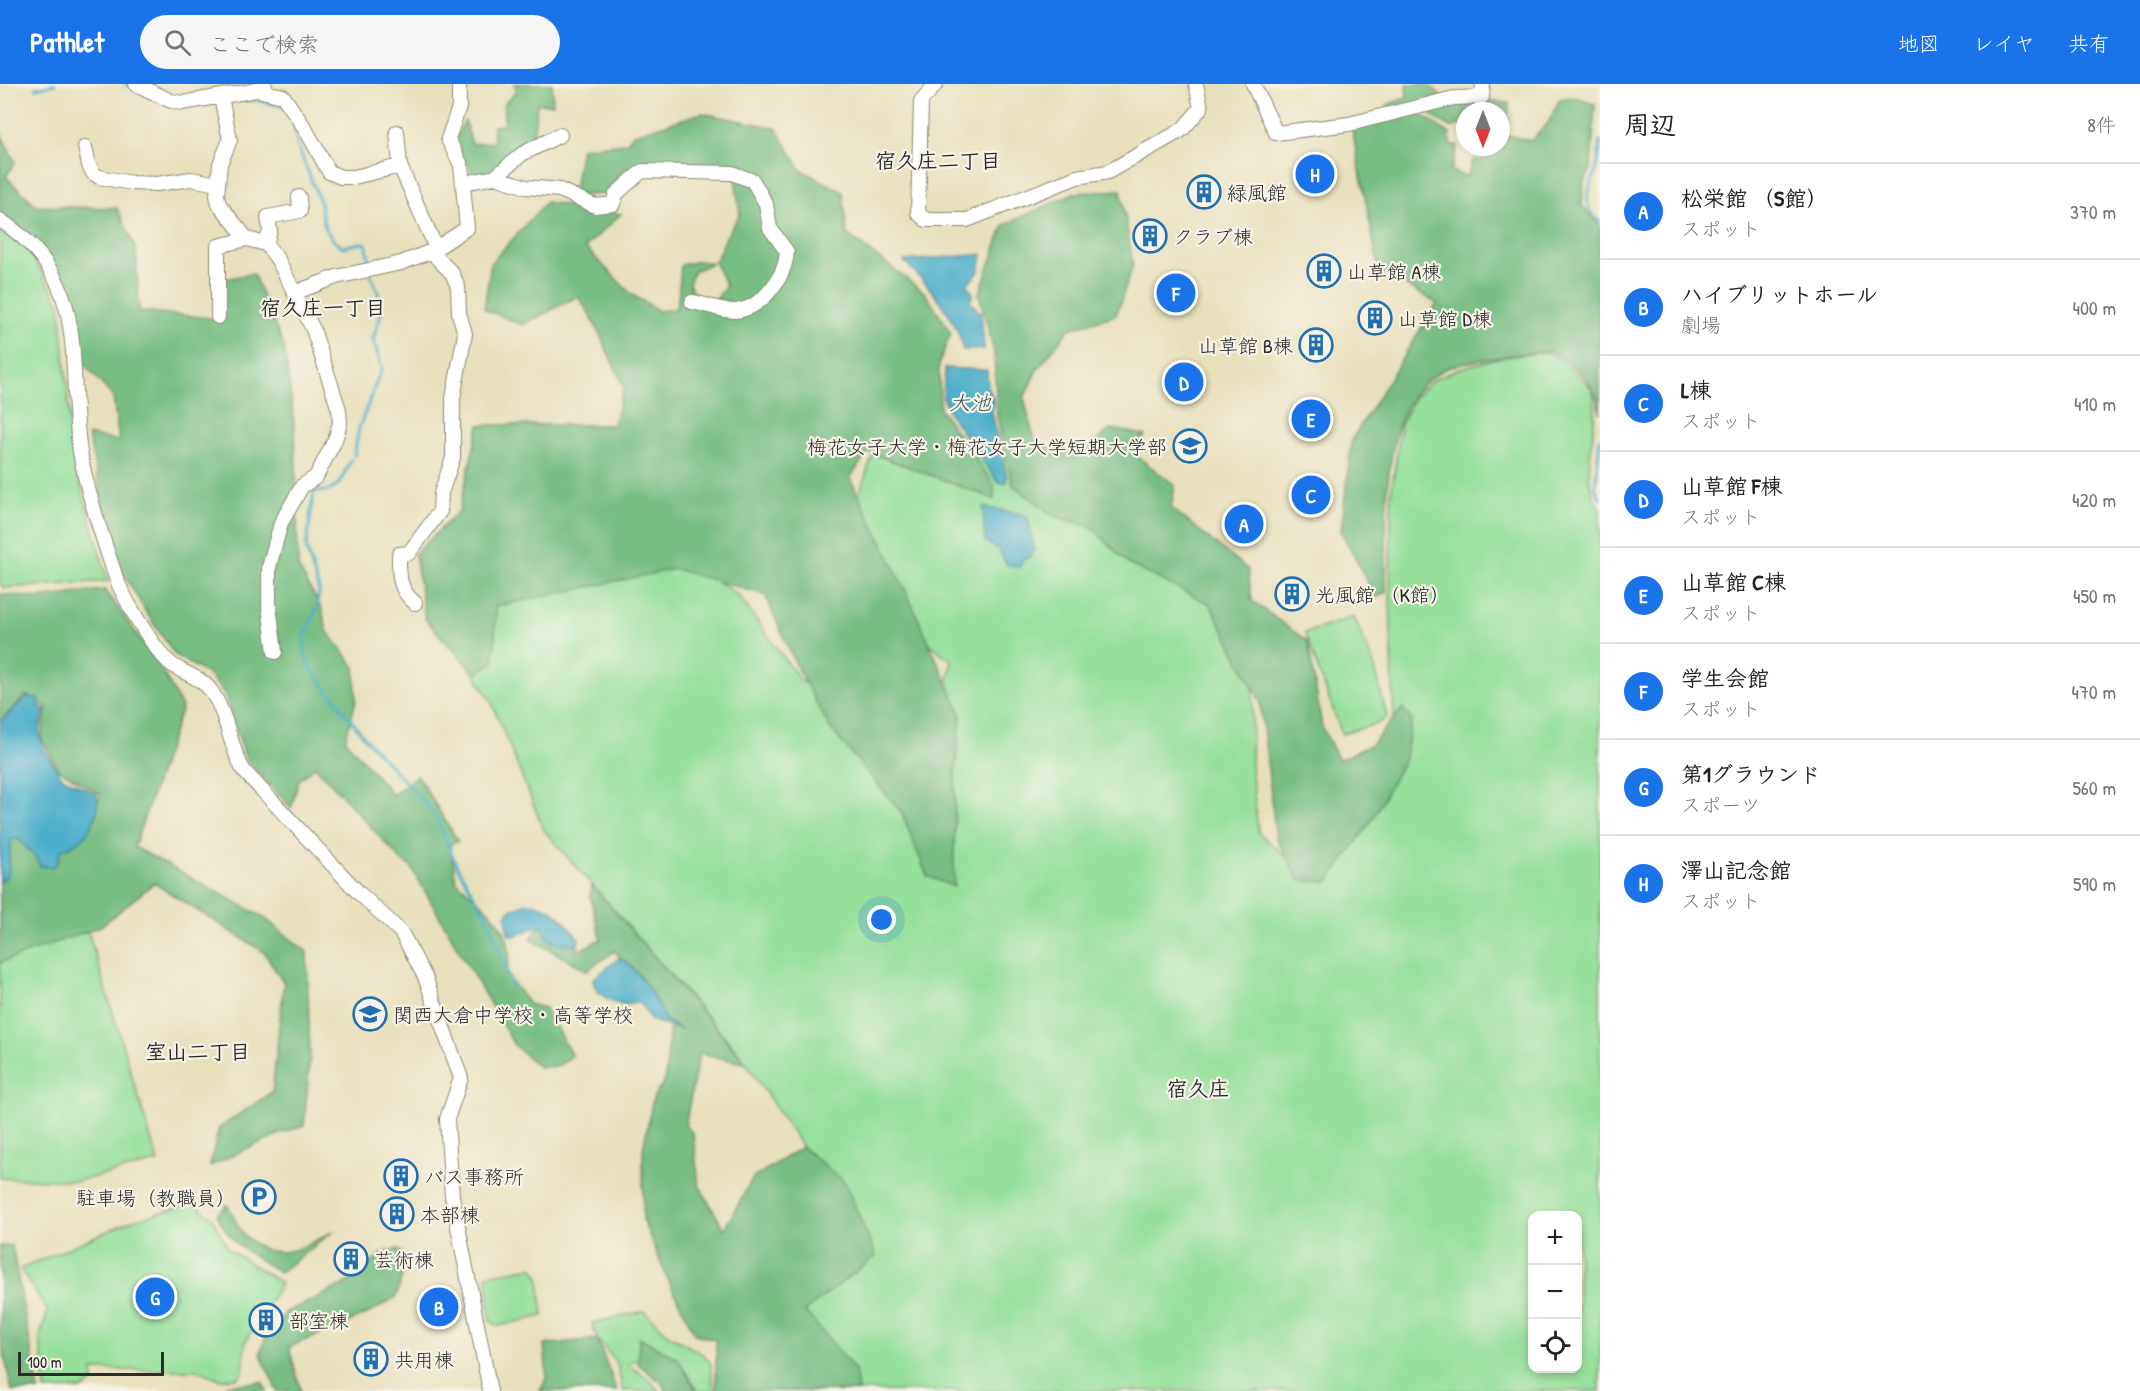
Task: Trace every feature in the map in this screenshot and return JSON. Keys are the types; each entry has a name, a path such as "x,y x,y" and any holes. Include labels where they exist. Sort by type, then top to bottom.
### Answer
{"street":[{"path":"136,84 177,103 221,97 253,87 283,96 306,130 329,172 341,177 354,177 400,166"},
{"path":"294,293 352,272 390,267 436,248 466,228 461,165 448,139 459,107 459,84"},
{"path":"936,84 921,101 918,213 926,220 967,220 1077,177 1118,168 1182,130 1193,120 1201,108 1196,84"},
{"path":"1254,84 1276,133 1349,124 1454,98 1482,97 1483,84"},
{"path":"221,97 230,140 220,164 219,204 247,239"},
{"path":"397,132 400,166 436,248 437,258 452,273 458,287 459,313 465,334 453,398 453,458 441,493 440,512 409,553 399,554 399,581 402,590 415,603"},
{"path":"495,177 522,154 560,135"},
{"path":"84,147 88,165 99,177 132,183 157,184 191,179 218,184"},
{"path":"464,183 495,177 526,187 560,190 595,206 613,204 616,194 642,171 732,173 753,182 766,204 770,228 787,252 783,269 774,285 756,305 747,309 731,311 692,302"},
{"path":"266,244 270,231 268,217 300,211 299,196"},
{"path":"0,220 26,237 39,252 66,298 84,470 116,578 129,602 162,654 171,663 201,681 212,692 232,747 244,771 358,892 401,932 425,977 461,1078 447,1119 452,1197 490,1391"},
{"path":"218,317 218,246 247,239 266,244 278,260 313,329 339,410 340,423 316,477 302,486 281,523 269,567 269,606 275,652"}],"green space":[{"path":"514,84 552,84 553,104 537,104 534,129 536,143 498,172 472,174 454,140 465,121 472,144 494,142 493,126 505,125 503,105 517,91"},
{"path":"1406,84 1431,87 1441,97 1387,112 1388,104 1407,98"},
{"path":"1571,97 1595,104 1591,168 1584,182 1582,206 1600,225 1600,287 1597,290 1600,313 1600,413 1589,382 1576,369 1549,350 1460,364 1450,367 1425,382 1408,405 1396,433 1387,499 1386,592 1376,598 1341,531 1352,439 1437,303 1379,270 1352,129 1417,112 1450,134 1450,145 1456,145 1451,171 1467,177 1473,160 1489,159 1490,156 1510,156 1510,136 1531,141 1548,123 1560,99"},
{"path":"1456,102 1456,126 1452,128 1432,116 1427,109"},
{"path":"702,113 776,128 801,170 843,192 847,234 925,293 951,333 939,363 940,409 994,485 994,499 868,452 850,478 905,589 961,714 955,776 954,887 927,876 902,813 830,728 798,669 765,595 675,569 496,606 494,662 475,674 425,619 415,554 459,511 479,425 613,425 624,387 592,318 578,296 523,325 484,309 491,263 546,202 621,214 585,247 631,294 659,311 675,309 681,265 698,261 712,263 694,271 689,283 695,298 715,301 726,286 715,263 726,237 740,214 734,171 624,169 606,194 573,196 581,148 627,143 632,135"},
{"path":"0,132 15,162 6,177 37,206 117,208 136,249 139,311 220,319 221,280 253,273 284,347 295,430 298,567 322,609 327,631 355,667 356,701 345,740 393,795 417,775 458,841 450,844 456,881 488,910 504,932 509,959 506,974 529,1004 545,1008 572,1056 558,1066 539,1067 514,1045 411,867 402,861 315,766 299,780 291,808 246,759 224,693 209,675 175,655 148,615 123,573 111,541 88,435 119,441 113,397 81,360 73,302 35,239 0,214"},
{"path":"1121,190 1133,265 1116,315 1069,329 1037,370 1024,398 1034,439 1063,455 1085,450 1111,429 1145,435 1135,455 1175,485 1171,508 1248,570 1252,601 1308,642 1322,727 1339,760 1371,745 1403,708 1412,721 1405,758 1372,820 1328,882 1299,880 1276,838 1260,701 1210,604 1128,564 1092,527 1054,516 1013,485 997,417 994,352 979,294 1004,225 1074,193"},
{"path":"0,228 28,249 60,304 73,459 108,581 4,588 0,584"},
{"path":"1548,352 1585,381 1593,392 1595,404 1589,469 1593,494 1600,509 1600,1391 809,1391 776,1309 856,1244 797,1139 739,1053 544,830 491,701 425,592 687,562 738,595 800,680 845,710 938,725 952,661 897,619 855,506 872,457 892,445 1033,462 1219,598 1242,644 1253,686 1251,765 1258,832 1302,871 1394,719 1390,595 1391,493 1401,424 1415,397 1433,380 1458,369 1498,358"},
{"path":"105,590 159,665 182,707 134,847 263,917 307,952 310,1056 304,1126 281,1133 210,1166 219,1128 272,1092 284,983 264,952 154,883 101,926 0,963 0,867 11,832 59,842 80,841 101,794 58,769 41,737 47,708 26,695 0,722 0,594 38,598"},
{"path":"1354,617 1374,665 1387,717 1379,723 1342,734 1305,633"},
{"path":"592,885 747,1064 699,1053 685,1126 693,1133 699,1185 724,1229 753,1178 802,1147 845,1182 876,1256 805,1311 855,1370 858,1391 716,1391 716,1340 695,1334 668,1280 643,1220 643,1150 653,1098 665,1081 670,1026 615,951 587,970 530,939 541,926 580,950 601,939 590,896"},
{"path":"88,931 158,1162 77,1181 0,1178 0,959"},
{"path":"194,1203 213,1219 228,1249 281,1283 245,1342 243,1373 238,1378 220,1379 197,1370 93,1370 93,1382 83,1389 45,1390 40,1336 48,1311 20,1269 133,1220"},
{"path":"227,1205 243,1234 258,1246 269,1251 290,1251 301,1248 334,1231 280,1272 243,1249 229,1234 217,1215"},
{"path":"0,1246 12,1246 39,1391 12,1391 0,1336"},
{"path":"398,1249 407,1258 396,1297 369,1313 289,1347 301,1391 277,1391 260,1353 264,1341 286,1312 347,1283 385,1252"},
{"path":"532,1267 539,1277 543,1316 498,1326 490,1321 487,1275"},
{"path":"644,1311 669,1335 704,1355 711,1364 713,1391 698,1391 678,1359 652,1356 639,1358 628,1365 649,1379 659,1391 623,1391 617,1363 597,1339 592,1323"},
{"path":"639,1337 678,1359 696,1391 665,1391 663,1384 638,1364"},
{"path":"597,1339 617,1391 540,1391 547,1378 544,1345"},
{"path":"262,1382 267,1391 226,1391 226,1385"}],"water":[{"path":"983,254 978,273 967,284 973,294 970,302 981,313 984,349 963,350 960,337 948,313 932,291 904,261"},
{"name":"大池","path":"945,368 987,370 988,386 993,399 992,413 1007,477 1006,484 997,481 949,413 943,397"},
{"path":"983,507 1022,514 1028,518 1034,548 1031,557 1024,559 1020,567 1007,565 998,549 985,541"},
{"path":"27,697 39,699 40,708 45,709 39,732 44,749 62,777 97,794 96,813 85,836 61,850 58,862 52,867 40,866 37,859 19,839 11,839 8,875 0,882 0,722"},
{"path":"527,903 536,904 557,914 579,939 578,946 550,941 542,925 514,936 508,934 506,915 510,910"},
{"path":"619,958 640,976 665,1020 682,1030 651,1020 641,1004 634,1002 627,1005 600,994 593,979"}],"waterway":[{"path":"36,88 55,84"},
{"path":"125,84 132,87"},
{"path":"239,100 256,100 285,107"},
{"path":"293,120 298,147 319,199 325,228 334,241 343,247 366,244 370,266"},
{"path":"1600,141 1597,167 1588,197 1590,210 1600,221"},
{"path":"354,455 359,428 382,368 373,339 381,314 379,295 371,275"},
{"path":"1600,438 1595,488 1600,498"},
{"path":"351,460 341,480 334,488 314,491 306,547 319,590 317,608 304,637 304,652 311,669 369,743 434,813 458,868 486,915 513,987"}],"place":[{"name":"澤山記念館","path":"1315,174"},
{"name":"緑風館","path":"1204,192"},
{"name":"クラブ棟","path":"1150,236"},
{"name":"山草館 A棟","path":"1324,271"},
{"name":"学生会館","path":"1176,293"},
{"name":"山草館 D棟","path":"1375,318"},
{"name":"山草館 B棟","path":"1316,345"},
{"name":"山草館 F棟","path":"1184,382"},
{"name":"山草館 C棟","path":"1311,419"},
{"name":"梅花女子大学・梅花女子大学短期大学部","path":"1190,446"},
{"name":"L棟","path":"1311,495"},
{"name":"松栄館 （S館）","path":"1244,524"},
{"name":"光風館 （K館）","path":"1292,594"},
{"name":"関西大倉中学校・高等学校","path":"370,1014"},
{"name":"バス事務所","path":"401,1176"},
{"name":"駐車場（教職員）","path":"259,1197"},
{"name":"本部棟","path":"397,1214"},
{"name":"芸術棟","path":"351,1259"},
{"name":"第1グラウンド","path":"155,1297"},
{"name":"ハイブリットホール","path":"439,1307"},
{"name":"部室棟","path":"266,1320"},
{"name":"共用棟","path":"371,1359"}],"district":[{"name":"宿久庄二丁目","path":"938,160"},
{"name":"宿久庄一丁目","path":"323,307"},
{"name":"室山二丁目","path":"198,1051"},
{"name":"宿久庄","path":"1198,1088"}]}
